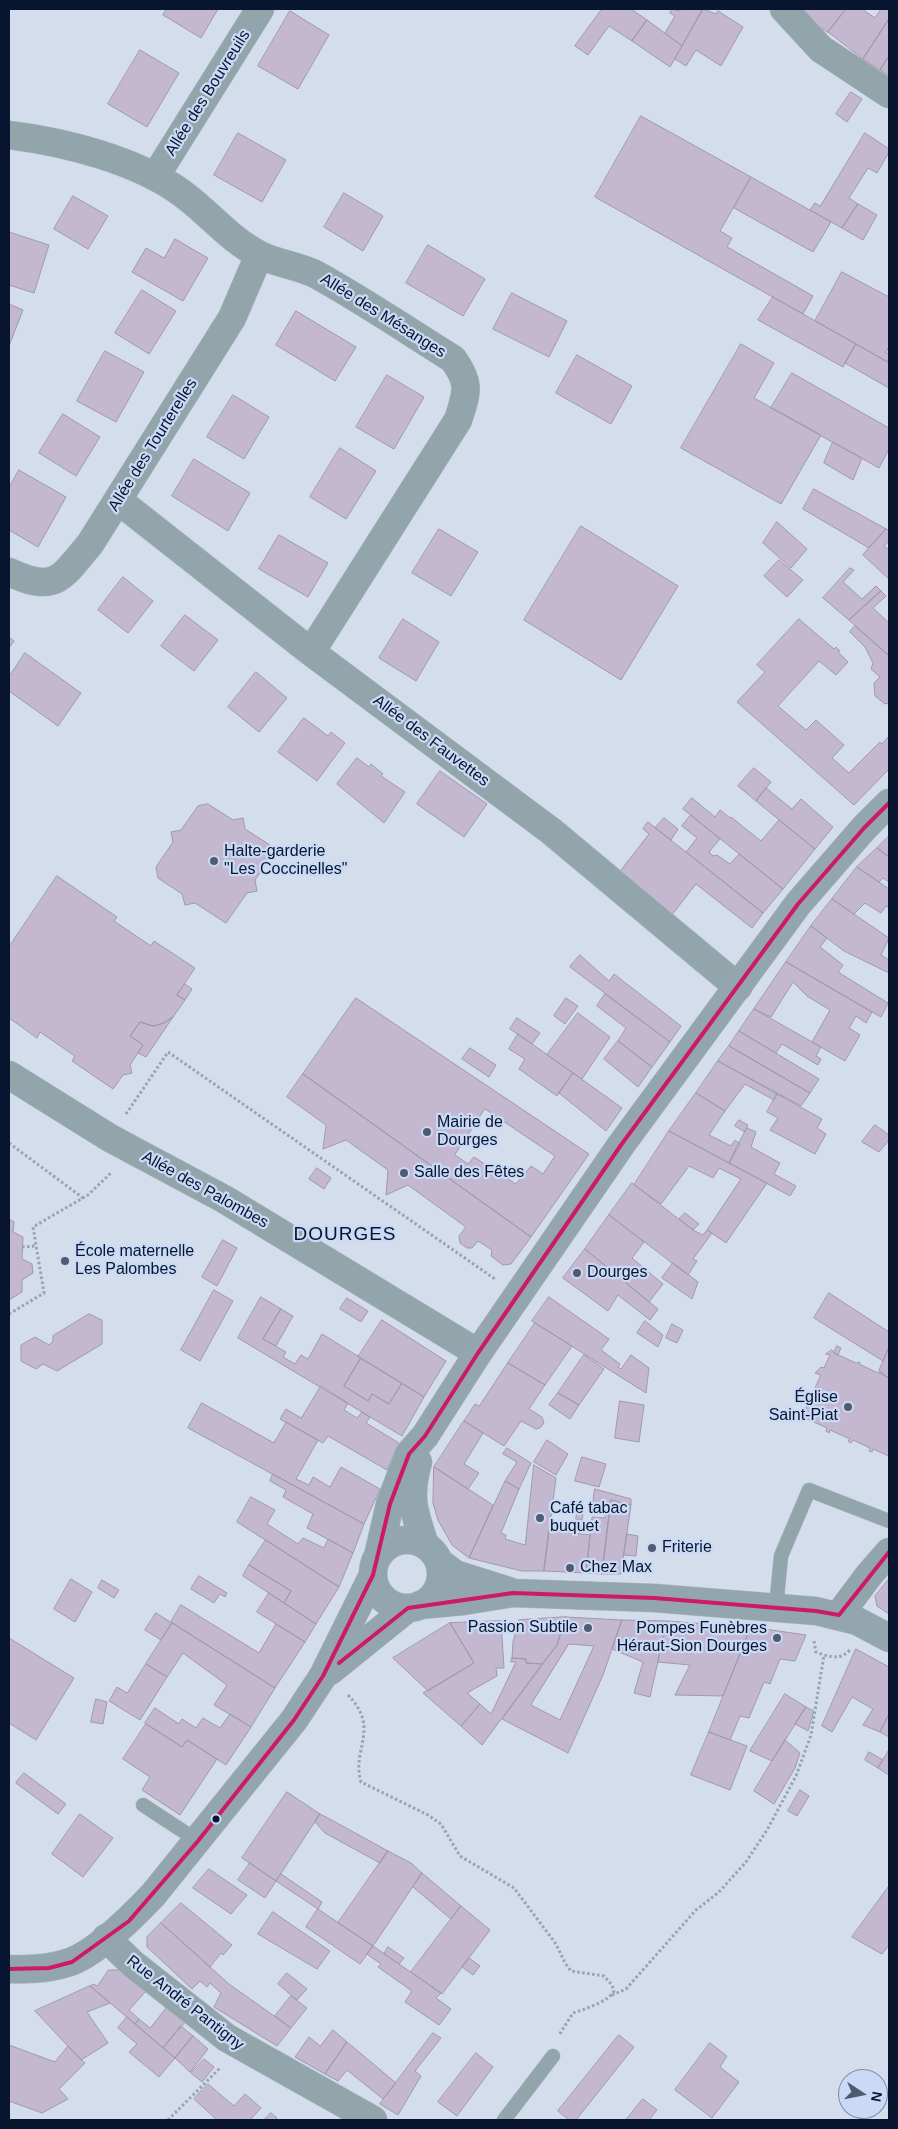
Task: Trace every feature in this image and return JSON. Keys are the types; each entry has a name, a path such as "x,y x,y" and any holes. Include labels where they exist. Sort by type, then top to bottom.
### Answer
{"street":[{"name":"Allée des Bouvreuils","path":"155,176 260,9"},
{"path":"784,9 821,49 889,94"},
{"name":"Allée des Mésanges","path":"9,135 52,140 87,150 155,176 183,194 225,230 259,255 315,274 453,359 465,375 466,395 458,420 312,652"},
{"name":"Allée des Tourterelles","path":"9,572 26,580 44,584 62,577 90,544 119,501 232,318 259,255"},
{"name":"Allée des Fauvettes","path":"119,501 312,652 551,831 738,987"},
{"path":"889,803 864,828 798,904 621,1145 478,1353 425,1436 409,1454 390,1504 376,1566 375,1585 384,1598 398,1606 464,1601 513,1593 654,1598 776,1608 851,1620 889,1638"},
{"name":"Allée des Palombes","path":"9,1075 110,1138 224,1199 478,1353"},
{"path":"323,1676 414,1606 429,1600 440,1582 432,1554 412,1504 413,1480 425,1436"},
{"path":"9,1969 50,1968 72,1962 129,1921 153,1895 294,1720 323,1676 387,1546 400,1541 413,1540 455,1574 513,1593"},
{"path":"851,1620 869,1575 889,1552"},
{"name":"Rue André Pantigny","path":"106,1938 133,1964 241,2047 373,2120"}],"lane":[{"path":"776,1608 781,1556 809,1490 889,1521"},
{"path":"142,1805 198,1841"},
{"path":"504,2120 553,2056"}],"path":[{"path":"110,1138 168,1052 518,1296"},
{"path":"9,1143 83,1198"},
{"path":"9,1314 44,1293 33,1227 83,1198 134,1151"},
{"path":"22,1248 36,1246"},
{"path":"553,2056 559,2033 573,2013 593,2007 626,1989 696,1910 719,1892 746,1862 776,1815 802,1761 817,1709 824,1655 837,1658 844,1655 854,1644 851,1620"},
{"path":"323,1676 349,1696 362,1716 365,1740 358,1771 361,1782 428,1815 441,1824 460,1856 514,1888 556,1944 565,1963 571,1970 604,1976 612,1985 614,1991 612,1995"},
{"path":"168,2120 241,2047"}],"building":[{"path":"167,9 218,9 201,38 163,15"},
{"path":"602,9 631,9 647,20 632,41 609,26 588,55 575,46"},
{"path":"672,9 680,11 681,9 703,9 682,46 665,33 675,16 670,13"},
{"path":"703,9 716,14 718,11 743,27 721,66 696,50 686,66 675,59"},
{"path":"795,9 846,9 828,32"},
{"path":"846,9 862,9 875,18 881,9 889,9 889,19 863,59 828,32"},
{"path":"290,11 329,35 298,89 258,66"},
{"path":"889,19 889,56 880,70 863,59"},
{"path":"647,20 682,46 670,67 632,41"},
{"path":"140,50 179,73 147,127 108,104"},
{"path":"889,56 889,76 880,70"},
{"path":"851,92 862,99 847,122 836,114"},
{"path":"641,116 751,177 720,231 732,238 727,247 813,296 803,314 595,197"},
{"path":"238,133 286,160 262,202 214,175"},
{"path":"865,133 889,149 889,152 877,173 868,168 849,198 858,204 842,228 810,210 815,203 820,206"},
{"path":"751,177 831,222 813,252 734,208"},
{"path":"344,193 383,216 363,251 324,227"},
{"path":"73,196 108,216 88,249 54,229"},
{"path":"858,204 877,215 863,240 842,228"},
{"path":"9,232 49,245 34,293 9,285"},
{"path":"175,239 208,258 183,301 132,272 146,248 164,258"},
{"path":"428,245 485,279 463,316 406,283"},
{"path":"842,272 889,297 889,347 886,352 889,355 888,362 815,321"},
{"path":"142,290 176,311 149,354 115,333"},
{"path":"512,293 567,321 549,357 493,329"},
{"path":"773,297 856,344 843,367 758,320"},
{"path":"9,304 23,310 9,346"},
{"path":"296,311 356,347 335,381 276,345"},
{"path":"741,344 774,363 754,398 821,435 781,504 681,448"},
{"path":"856,344 889,363 889,388 845,363"},
{"path":"105,351 144,372 116,422 77,401"},
{"path":"577,355 632,386 611,424 556,393"},
{"path":"792,373 889,428 889,449 879,468 771,408"},
{"path":"387,375 424,397 394,449 356,427"},
{"path":"233,395 269,417 244,459 207,437"},
{"path":"63,414 100,437 76,476 39,453"},
{"path":"833,442 862,458 853,480 824,463"},
{"path":"340,448 376,471 346,519 310,497"},
{"path":"194,459 250,493 228,531 172,496"},
{"path":"19,470 66,497 38,547 9,530 9,488"},
{"path":"814,489 886,529 869,548 803,509"},
{"path":"777,522 807,549 791,568 763,543"},
{"path":"581,526 678,586 621,680 524,620"},
{"path":"439,529 478,552 451,596 412,573"},
{"path":"886,529 889,530 889,541 884,546 889,550 889,579 863,555"},
{"path":"279,535 328,563 308,597 259,569"},
{"path":"779,560 803,580 787,597 764,576"},
{"path":"850,568 854,570 843,582 862,599 876,586 881,591 849,620 823,598"},
{"path":"123,577 153,601 128,633 98,610"},
{"path":"881,591 886,596 873,608 889,623 889,652 887,654 849,620"},
{"path":"185,615 218,640 194,671 161,646"},
{"path":"403,619 439,642 416,681 379,658"},
{"path":"799,619 834,649 836,647 840,651 838,652 848,662 836,675 819,661 778,706 806,730 816,720 844,745 832,758 849,773 880,742 882,744 889,736 889,769 854,805 737,702 765,672 757,665"},
{"path":"855,626 889,656 889,703 885,704 875,696 874,683 880,677 871,669 873,663 865,647 850,632"},
{"path":"9,637 14,641 9,648"},
{"path":"25,653 81,693 58,726 9,691 9,677"},
{"path":"256,672 287,698 259,732 228,707"},
{"path":"304,718 328,736 331,732 345,743 317,781 278,752"},
{"path":"357,758 369,767 371,764 383,774 381,776 405,792 384,823 337,784"},
{"path":"754,768 771,782 756,801 738,786"},
{"path":"440,771 487,804 464,837 417,804"},
{"path":"766,788 792,809 801,799 833,827 815,849 756,801"},
{"path":"692,798 715,817 720,810 761,841 779,820 815,849 783,889 683,809"},
{"name":"Halte-garderie \"Les Coccinelles\"","path":"208,804 233,820 243,818 245,829 270,845 272,856 255,880 257,891 247,893 226,923 195,903 185,905 182,894 158,878 156,867 173,842 171,832 181,830 198,806"},
{"path":"691,815 720,839 709,852 713,856 717,855 730,864 739,854 783,889 763,913 686,852 697,838 682,826"},
{"path":"664,818 678,829 671,840 655,828"},
{"path":"648,822 763,913 752,928 696,884 671,916 618,874 649,834 643,829"},
{"path":"889,836 889,857 877,848"},
{"path":"877,848 889,857 889,882 883,878 879,882 857,867"},
{"path":"857,867 889,889 889,908 886,906 881,913 865,903 854,914 832,899"},
{"path":"57,876 117,917 114,921 151,946 154,941 195,968 177,995 185,1000 173,1017 164,1023 153,1026 140,1022 130,1036 143,1045 130,1065 132,1073 123,1075 113,1089 72,1061 75,1056 40,1032 37,1038 9,1018 9,947"},
{"path":"832,899 889,938 881,955 889,960 889,973 844,951 811,926"},
{"path":"811,926 827,938 820,947 843,965 838,972 888,1003 881,1017 786,962"},
{"path":"580,955 609,981 614,974 681,1026 670,1042 570,967"},
{"path":"786,962 872,1012 866,1023 856,1016 849,1028 860,1035 845,1061 812,1042 830,1010 807,996 793,982 771,1017 754,1009"},
{"path":"185,984 192,989 185,1000 177,995"},
{"path":"605,994 670,1042 652,1067 618,1041 626,1028 597,1006"},
{"name":"Mairie de Dourges","path":"356,998 589,1154 531,1237 303,1074","holes":["485,1109 555,1156 543,1174 531,1166 516,1184 474,1157 468,1164 455,1155"]},
{"path":"566,998 578,1006 565,1024 554,1016"},
{"path":"754,1009 821,1047 816,1056 821,1059 818,1065 782,1044 776,1053 739,1031"},
{"path":"578,1013 610,1037 582,1079 547,1055"},
{"path":"173,1017 146,1057 138,1053 143,1045 130,1036 140,1022 153,1026 164,1023"},
{"path":"517,1018 540,1033 532,1044 510,1029"},
{"path":"739,1031 819,1079 810,1093 729,1046"},
{"path":"518,1034 573,1073 557,1096 519,1069 525,1059 509,1049"},
{"path":"618,1041 652,1067 638,1087 604,1059"},
{"path":"729,1046 810,1093 801,1106 718,1061"},
{"path":"470,1048 496,1065 489,1077 462,1059"},
{"path":"718,1061 777,1094 774,1100 745,1084 725,1111 696,1093"},
{"path":"573,1073 622,1108 606,1131 559,1093"},
{"path":"303,1074 531,1237 511,1264 503,1265 491,1256 492,1250 478,1241 472,1248 467,1248 460,1243 459,1236 466,1227 408,1185 386,1195 388,1170 346,1140 323,1149 326,1125 287,1097"},
{"path":"696,1093 725,1111 709,1135 731,1146 735,1140 740,1144 729,1163 669,1131"},
{"path":"777,1094 822,1119 817,1128 826,1134 815,1154 770,1130 778,1118 767,1112"},
{"path":"739,1120 748,1125 745,1132 735,1126"},
{"path":"875,1125 889,1135 889,1140 879,1152 862,1142"},
{"path":"747,1128 756,1132 751,1147 780,1163 774,1174 796,1186 790,1196 729,1163"},
{"path":"669,1131 767,1183 726,1243 707,1230 741,1179 719,1168 713,1178 689,1166 661,1204 634,1185"},
{"path":"317,1168 331,1178 324,1189 309,1179"},
{"path":"632,1183 693,1230 703,1235 707,1230 712,1233 693,1259 697,1261 688,1275 609,1215"},
{"path":"685,1213 699,1224 693,1230 679,1219"},
{"path":"609,1215 644,1242 632,1258 663,1284 649,1302 585,1249"},
{"path":"9,1219 14,1222 13,1232 23,1237 22,1259 32,1264 33,1273 22,1280 22,1292 9,1300"},
{"path":"223,1240 237,1248 217,1286 202,1277"},
{"path":"585,1249 658,1309 650,1320 618,1295 608,1311 563,1278"},
{"path":"673,1263 698,1282 692,1299 662,1278"},
{"path":"214,1290 233,1301 200,1361 181,1350"},
{"path":"829,1293 889,1332 889,1347 883,1361 814,1318"},
{"path":"261,1297 281,1309 263,1339 286,1352 283,1357 295,1364 301,1355 308,1359 322,1334 361,1358 344,1386 368,1401 372,1394 389,1404 402,1383 424,1397 402,1436 238,1338"},
{"path":"549,1297 609,1339 601,1350 620,1364 618,1367 621,1369 631,1355 649,1368 646,1393 532,1321"},
{"path":"347,1298 368,1311 361,1322 340,1309"},
{"path":"281,1309 293,1316 276,1346 263,1339"},
{"path":"89,1314 102,1320 102,1344 57,1371 43,1364 36,1369 21,1361 21,1345 35,1337 49,1345 53,1341 53,1336"},
{"path":"382,1320 446,1361 424,1397 358,1357"},
{"path":"645,1321 663,1335 658,1347 637,1333"},
{"path":"535,1323 572,1346 545,1385 508,1363"},
{"path":"672,1324 683,1330 677,1343 666,1338"},
{"path":"837,1346 841,1348 838,1355 834,1353"},
{"path":"889,1347 889,1378 879,1371"},
{"name":"Église Saint-Piat","path":"832,1350 834,1353 856,1363 860,1362 859,1364 878,1373 882,1372 881,1374 889,1378 889,1456 873,1449 872,1452 869,1451 870,1448 853,1440 851,1443 848,1441 850,1439 830,1430 829,1433 826,1431 827,1428 805,1418 804,1421 801,1420 802,1417 799,1416 801,1412 803,1414 809,1401 806,1400 807,1392 812,1394 821,1375 815,1373 821,1367 824,1368 830,1355 826,1354"},
{"path":"584,1355 604,1369 579,1405 558,1393"},
{"path":"361,1358 402,1383 389,1404 372,1394 368,1401 344,1386"},
{"path":"508,1363 545,1385 529,1409 542,1417 544,1423 540,1428 536,1429 521,1421 504,1446 464,1421 475,1404 479,1406"},
{"path":"321,1386 348,1403 344,1410 357,1418 362,1412 370,1417 366,1423 399,1443 387,1470 328,1436 323,1443 280,1419 286,1409 301,1418"},
{"path":"558,1393 579,1405 570,1419 549,1405"},
{"path":"620,1401 644,1405 639,1442 615,1438"},
{"path":"202,1403 274,1443 286,1422 318,1440 296,1479 309,1485 313,1477 330,1487 341,1467 380,1489 364,1524 188,1428"},
{"path":"464,1421 483,1433 464,1464 479,1473 468,1489 434,1467"},
{"path":"547,1440 568,1454 556,1475 534,1462"},
{"path":"507,1448 531,1463 519,1489 505,1481 517,1462 503,1454"},
{"path":"582,1457 606,1464 599,1487 575,1481"},
{"name":"Café tabac buquet","path":"534,1465 556,1478 544,1571 522,1571 469,1558 505,1481 519,1489 501,1533 506,1535 505,1539 525,1545"},
{"path":"434,1467 493,1505 469,1558 452,1545 438,1520 433,1503"},
{"path":"273,1474 364,1524 353,1553 307,1528 313,1514 283,1497 286,1490 270,1481"},
{"path":"595,1489 631,1499 631,1505 611,1500 602,1574 586,1573 592,1517 605,1518 606,1508 593,1503"},
{"path":"251,1497 275,1510 267,1524 298,1544 303,1538 324,1548 328,1539 353,1553 339,1587 237,1522"},
{"path":"611,1500 631,1505 621,1574 602,1574"},
{"path":"577,1514 583,1514 582,1520 576,1519"},
{"path":"549,1530 590,1535 586,1573 544,1571"},
{"path":"627,1534 638,1536 636,1556 624,1555"},
{"path":"266,1540 339,1587 316,1624 284,1603 291,1591 249,1565"},
{"path":"249,1565 291,1591 284,1603 243,1576"},
{"path":"199,1576 227,1593 225,1597 220,1594 214,1603 191,1589"},
{"path":"71,1579 92,1592 75,1622 54,1609"},
{"path":"889,1579 889,1614 877,1606 875,1596"},
{"path":"102,1580 119,1590 114,1598 98,1588"},
{"path":"269,1593 316,1624 305,1642 257,1612"},
{"path":"181,1605 259,1653 276,1624 305,1642 275,1688 171,1622"},
{"path":"156,1613 172,1623 161,1640 145,1630"},
{"path":"566,1617 622,1620 603,1675 568,1753 502,1719 557,1645","holes":["569,1644 594,1646 560,1720 531,1705"]},
{"path":"566,1617 557,1645 542,1664 526,1663 526,1659 512,1658 513,1642 519,1620"},
{"path":"622,1620 667,1621 650,1697 634,1693 643,1662 612,1649"},
{"path":"501,1621 504,1668 496,1668 497,1676 467,1693 480,1704 461,1726 423,1693 474,1663 450,1623"},
{"path":"667,1621 751,1627 723,1696 675,1695 690,1665 658,1662"},
{"path":"172,1623 275,1688 251,1727 214,1705 227,1685 183,1653 167,1677 146,1664"},
{"path":"450,1623 474,1663 428,1691 393,1658"},
{"path":"751,1627 806,1635 795,1661 780,1659 770,1684 764,1682 749,1718 740,1716 730,1740 709,1732"},
{"path":"9,1638 74,1678 36,1740 9,1723"},
{"path":"856,1649 889,1667 889,1714 880,1732 863,1725 873,1709 852,1697 832,1732 822,1726"},
{"path":"512,1658 526,1659 526,1663 542,1664 482,1745 461,1726 480,1704 491,1714 516,1662 511,1662"},
{"path":"146,1664 167,1677 140,1720 109,1701 117,1687 127,1693"},
{"path":"785,1694 806,1707 772,1761 750,1751"},
{"path":"96,1699 107,1702 103,1724 91,1722"},
{"path":"806,1707 814,1711 808,1731 795,1724"},
{"path":"155,1708 179,1724 182,1719 196,1728 203,1718 220,1728 230,1714 251,1727 226,1765 187,1740 182,1747 145,1723"},
{"path":"889,1714 889,1737 880,1732"},
{"path":"146,1724 182,1747 187,1740 217,1759 180,1815 142,1790 150,1777 123,1759"},
{"path":"709,1732 747,1746 730,1790 691,1775"},
{"path":"785,1740 800,1753 795,1768 774,1804 754,1791"},
{"path":"889,1750 889,1775 878,1768"},
{"path":"869,1752 883,1760 878,1768 865,1760"},
{"path":"24,1773 66,1804 58,1814 16,1783"},
{"path":"800,1790 809,1796 797,1816 788,1811"},
{"path":"287,1792 320,1814 276,1881 242,1858"},
{"path":"80,1814 113,1838 83,1877 52,1854"},
{"path":"320,1814 388,1851 380,1863 325,1833 315,1822"},
{"path":"388,1851 411,1863 422,1873 373,1946 338,1923"},
{"path":"250,1863 276,1881 265,1898 238,1880"},
{"path":"209,1869 247,1895 231,1914 193,1888"},
{"path":"422,1873 461,1906 451,1919 413,1887"},
{"path":"281,1874 322,1902 318,1909 276,1881"},
{"path":"889,1886 889,1945 882,1954 852,1937"},
{"path":"181,1903 232,1945 223,1955 221,1953 210,1967 161,1923"},
{"path":"461,1906 490,1930 442,1994 411,1972"},
{"path":"318,1909 373,1946 360,1964 306,1927"},
{"path":"273,1912 330,1951 317,1969 258,1934"},
{"path":"161,1923 229,1984 291,2028 277,2046 214,2007 221,1993 210,1983 207,1987 200,1981 192,1989 147,1947 147,1937"},
{"path":"373,1946 441,1993 436,1998 451,2009 439,2025 405,2002 412,1991 378,1967 381,1964 367,1954"},
{"path":"388,1947 404,1958 399,1964 384,1954"},
{"path":"469,1958 480,1966 473,1975 462,1967"},
{"path":"109,1970 119,1970 146,1991 129,2010 139,2019 135,2024 90,1986 94,1984 97,1986"},
{"path":"287,1973 307,1989 297,2000 278,1984"},
{"path":"90,1986 110,2003 87,2012 108,2043 81,2060 35,2011"},
{"path":"291,1996 307,2008 291,2028 275,2016"},
{"path":"167,2007 186,2021 163,2048 135,2024 139,2019 150,2028"},
{"path":"127,2017 175,2058 159,2077 129,2052 137,2044 118,2028"},
{"path":"181,2026 193,2036 175,2058 163,2048"},
{"path":"333,2030 347,2042 325,2074 295,2057 309,2037 320,2046"},
{"path":"433,2033 441,2038 415,2071 421,2076 398,2115 380,2104"},
{"path":"619,2035 634,2047 576,2120 569,2120 558,2111"},
{"path":"193,2036 208,2049 190,2072 175,2058"},
{"path":"347,2042 396,2083 383,2099 347,2070 338,2081 325,2074"},
{"path":"710,2043 727,2056 720,2067 739,2082 712,2118 675,2090"},
{"path":"9,2045 55,2062 68,2046 85,2063 59,2089 68,2099 42,2113 9,2101"},
{"path":"476,2053 493,2067 457,2116 438,2102"},
{"path":"204,2059 214,2067 202,2082 191,2073"},
{"path":"208,2084 234,2106 245,2094 261,2108 250,2120 217,2120 194,2099"},
{"path":"643,2099 657,2110 649,2120 626,2120"},
{"path":"271,2113 277,2118 275,2120 264,2120"}],"transit line":[{"path":"9,1969 49,1968 72,1962 129,1921 198,1841 294,1720 323,1676 373,1575 390,1504 409,1454 425,1436 478,1353 621,1145 798,904 864,828 889,803"},
{"path":"339,1663 408,1608 513,1593 654,1598 816,1611 839,1615 889,1552"}],"place":[{"name":"Halte-garderie \"Les Coccinelles\"","path":"214,861"},
{"name":"Mairie de Dourges","path":"427,1132"},
{"name":"Salle des Fêtes","path":"404,1173"},
{"name":"École maternelle Les Palombes","path":"65,1261"},
{"name":"Dourges","path":"577,1273"},
{"name":"Église Saint-Piat","path":"848,1407"},
{"name":"Café tabac buquet","path":"540,1518"},
{"name":"Friterie","path":"652,1548"},
{"name":"Chez Max","path":"570,1568"},
{"name":"Passion Subtile","path":"588,1628"},
{"name":"Pompes Funèbres Héraut-Sion Dourges","path":"777,1638"}],"district":[{"name":"DOURGES","path":"345,1235"}]}
